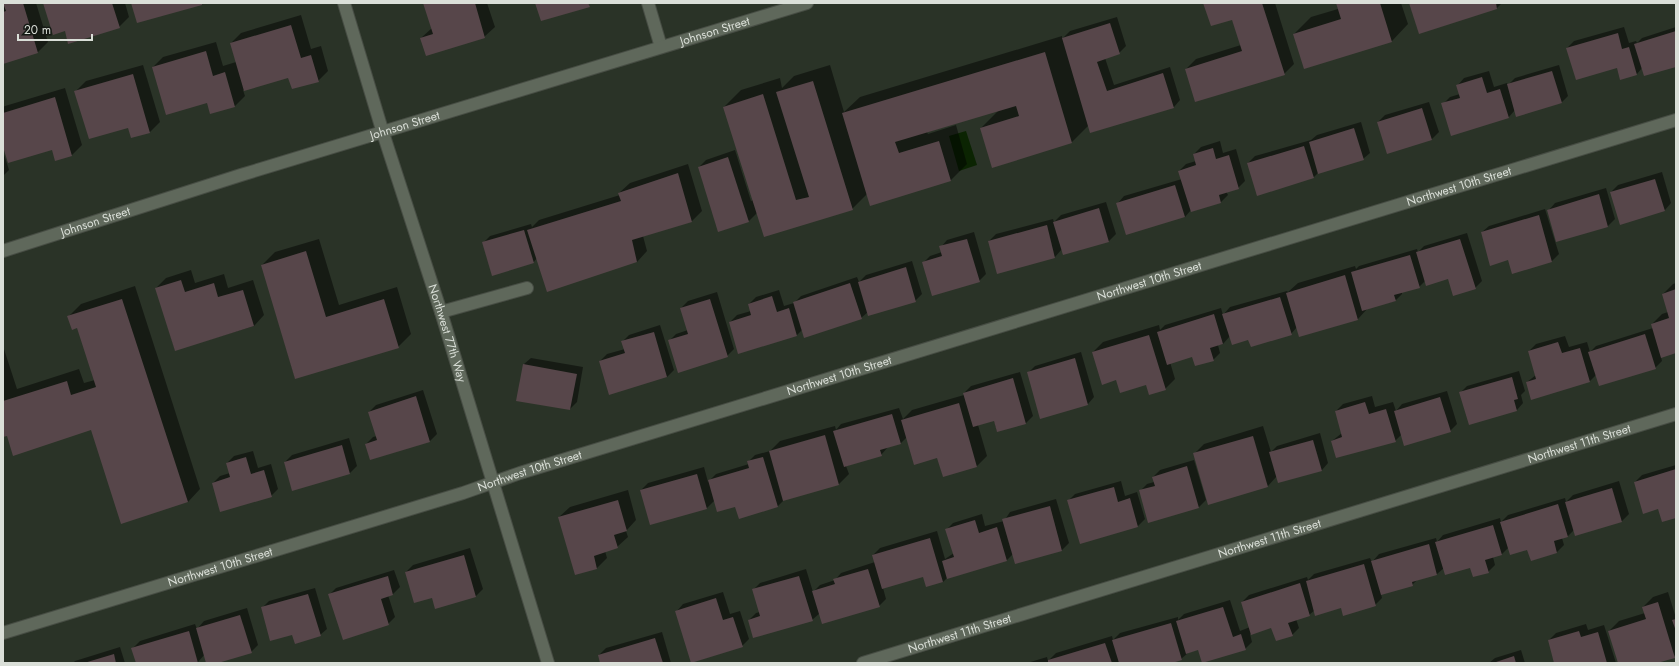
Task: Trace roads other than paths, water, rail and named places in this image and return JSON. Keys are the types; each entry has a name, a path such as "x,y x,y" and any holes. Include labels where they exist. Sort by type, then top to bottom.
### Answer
{"street":[{"name":"Northwest 77th Way","path":"344,3 383,133 441,312 548,663"},
{"path":"648,3 661,47"},
{"name":"Johnson Street","path":"3,251 241,175 807,3"},
{"name":"Northwest 10th Street","path":"3,633 493,483 535,468 1676,120"},
{"path":"441,312 528,288"},
{"name":"Northwest 11th Street","path":"864,663 1676,414"}]}
